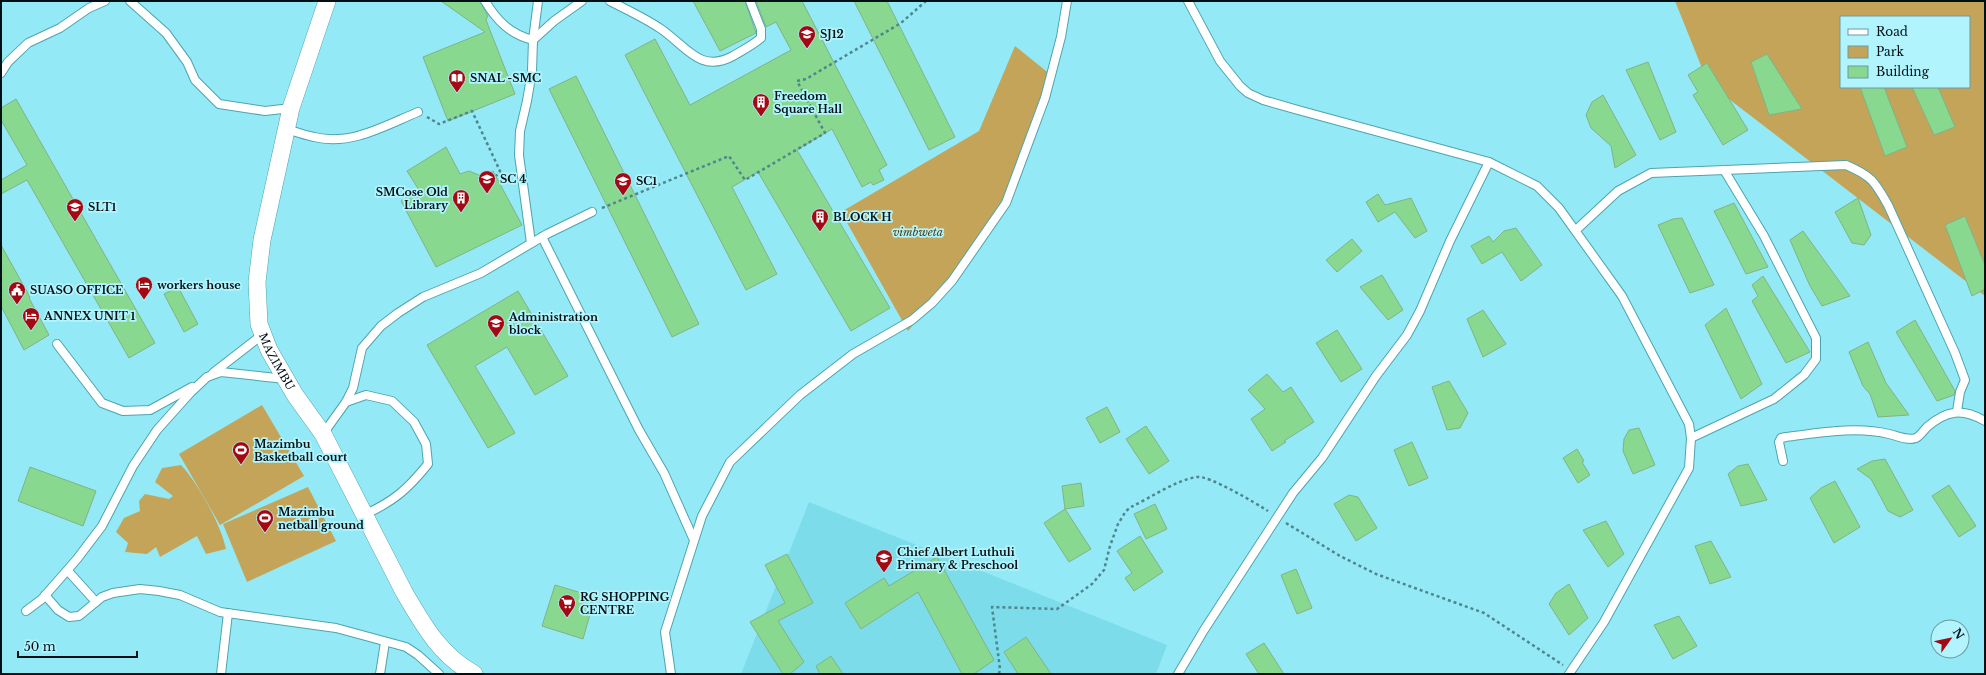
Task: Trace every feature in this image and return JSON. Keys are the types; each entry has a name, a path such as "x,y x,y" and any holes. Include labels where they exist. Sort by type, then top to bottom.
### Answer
{"street":[{"name":"MAZIMBU","path":"327,1 291,108 262,240 257,282 258,317 262,335 286,379 323,434 404,592 432,636 453,660 474,674"}],"lane":[{"path":"1,73 8,62 28,42 60,28 88,8 105,1"},
{"path":"130,1 166,33 187,62 195,80 219,104 264,111 291,108"},
{"path":"485,1 498,21 506,28 533,40"},
{"path":"531,243 519,155 520,131 532,71 533,40 538,1"},
{"path":"533,40 554,21 582,1"},
{"path":"610,1 660,28 695,57 707,63 722,62 752,45 761,38 761,29 750,1"},
{"path":"671,674 665,632 693,538 710,499 730,462 800,395 853,354 912,320 932,303 952,281 1006,203 1045,98 1061,37 1068,1"},
{"path":"1188,1 1220,61 1233,78 1248,93 1263,100 1489,162 1537,186 1559,208 1622,296 1689,424 1691,438 1689,468 1604,622 1570,672"},
{"path":"287,129 315,137 339,139 370,133 418,112"},
{"path":"1178,674 1204,630 1293,493 1322,458 1376,376 1407,335 1420,311 1450,241 1489,162"},
{"path":"1576,230 1618,192 1650,173 1846,165 1865,173 1878,187 1888,205 1955,353 1965,380 1960,392 1958,411"},
{"path":"1691,438 1774,399 1804,376 1816,359 1816,338 1764,236 1724,170"},
{"path":"323,434 346,402 353,388 362,348 381,326 423,296 481,273 531,243 592,212"},
{"path":"542,237 639,430 664,473 693,538"},
{"path":"26,611 46,595 68,571 102,526 133,466 157,430 191,392 262,335"},
{"path":"57,344 102,403 123,411 150,410 208,377 221,372 286,379"},
{"path":"346,402 366,395 392,401 414,422 426,444 428,464 414,481 389,503 364,515"},
{"path":"1783,461 1779,442 1781,438 1841,431 1889,434 1902,438 1917,438 1936,420 1958,411 1977,416 1985,421"},
{"path":"68,571 96,602"},
{"path":"46,595 58,610 69,617 79,616 102,597 123,591 158,591 180,595 220,612 336,628 385,642 412,651 439,674"},
{"path":"221,674 228,613"},
{"path":"380,674 385,642"}],"path":[{"path":"592,212 729,156 744,180 824,134 797,81 806,79 901,23 926,1"},
{"path":"418,112 439,124 472,111 500,171 496,176"},
{"path":"999,674 1000,669 992,607 1057,609 1092,584 1104,570 1110,546 1118,524 1126,511 1165,490 1199,476 1215,482 1340,556 1376,574 1484,613 1570,672"}],"shaded area":[{"name":"Chief Albert Luthuli Primary & Preschool","path":"809,502 1167,645 1156,674 741,674"}],"green space":[{"path":"1675,1 1985,1 1985,296 1708,83"},
{"name":"vimbweta","path":"1015,46 1051,75 1002,209 957,274 908,331 841,212 979,131"},
{"name":"Mazimbu Basketball court","path":"262,405 304,476 220,525 179,454"},
{"path":"181,465 188,473 208,505 219,528 226,549 206,554 197,536 160,557 156,547 147,554 125,552 128,543 116,532 124,518 140,511 139,501 145,494 169,499 173,496 155,482 162,468"},
{"name":"Mazimbu netball ground","path":"308,487 336,541 247,582 223,524"}],"building":[{"path":"441,1 480,1 488,16 486,20 515,94 448,121 423,57 485,32"},
{"path":"693,1 745,1 756,33 720,51"},
{"path":"756,1 802,1 887,165 879,170 884,180 873,185 871,182 862,187 832,129 797,150 890,308 851,331 758,172 732,187 777,274 746,290 625,55 655,39 690,105 791,50 776,22 766,27"},
{"path":"854,1 887,1 955,137 929,150"},
{"path":"1767,54 1802,109 1769,115 1751,62"},
{"path":"1648,62 1676,132 1660,140 1626,70"},
{"path":"1707,63 1748,130 1723,145 1693,95 1698,92 1688,75"},
{"path":"576,76 699,324 672,337 549,89"},
{"path":"1860,88 1884,88 1907,147 1885,156"},
{"path":"1912,88 1938,88 1955,127 1934,135"},
{"path":"1603,95 1636,155 1615,168 1611,146 1591,128 1586,115 1592,102"},
{"path":"16,99 155,343 129,358 27,180 1,194 1,180 27,165 1,120 1,108"},
{"name":"SMCose Old Library","path":"446,147 460,174 469,171 484,177 493,171 522,225 436,267 401,201 419,190 407,171"},
{"path":"1378,194 1385,205 1411,198 1427,231 1415,238 1395,212 1378,222 1366,202"},
{"path":"1858,198 1871,235 1864,245 1852,243 1835,212"},
{"path":"1734,203 1768,267 1746,274 1714,211"},
{"path":"1965,216 1985,265 1985,289 1972,296 1945,225"},
{"path":"1682,218 1714,285 1690,293 1658,225 1673,219"},
{"path":"1516,228 1542,265 1521,281 1502,252 1482,264 1471,246 1489,236 1493,242 1504,231"},
{"path":"1803,231 1850,296 1822,306 1810,286 1790,240"},
{"path":"1352,239 1362,251 1337,272 1326,260"},
{"path":"1,245 49,335 24,350 1,306"},
{"path":"1382,275 1403,310 1388,320 1360,287"},
{"path":"1763,276 1810,352 1786,363 1752,301 1758,296 1752,285"},
{"path":"178,287 198,324 184,332 164,294"},
{"path":"518,291 568,376 535,395 507,347 475,366 515,433 488,448 427,345"},
{"path":"1726,308 1762,384 1741,399 1705,325"},
{"path":"1483,310 1506,344 1483,357 1467,319"},
{"path":"1915,320 1955,391 1954,395 1937,401 1896,332"},
{"path":"1337,330 1362,369 1341,382 1316,343"},
{"path":"1868,342 1886,383 1909,415 1878,417 1870,394 1863,386 1849,352"},
{"path":"1267,374 1283,392 1291,387 1314,422 1284,441 1286,442 1272,451 1251,419 1265,409 1248,390"},
{"path":"1449,381 1468,413 1460,428 1447,430 1432,387"},
{"path":"1107,407 1120,432 1100,443 1086,418"},
{"path":"1146,426 1169,461 1149,474 1126,439"},
{"path":"1639,428 1655,465 1633,474 1623,451 1624,439 1629,430"},
{"path":"1412,442 1428,478 1409,486 1394,450"},
{"path":"1577,449 1584,461 1582,462 1590,475 1578,483 1563,458"},
{"path":"1885,459 1913,510 1900,517 1888,511 1871,479 1857,469 1872,461"},
{"path":"1748,464 1767,500 1741,506 1728,474 1738,466"},
{"path":"30,467 96,491 83,526 18,501"},
{"path":"1835,481 1860,527 1834,543 1810,498 1821,488"},
{"path":"1081,483 1084,506 1065,509 1062,486"},
{"path":"1949,485 1976,526 1959,537 1932,496"},
{"path":"1349,495 1358,497 1377,528 1356,541 1334,504"},
{"path":"1155,504 1167,529 1146,539 1134,514"},
{"path":"1065,509 1091,549 1069,562 1044,523"},
{"path":"1606,521 1624,554 1608,567 1583,530"},
{"path":"1140,536 1163,572 1134,591 1125,578 1132,573 1117,551"},
{"path":"1711,541 1731,577 1710,584 1695,546"},
{"path":"787,554 813,603 778,621 804,662 790,674 783,674 750,622 785,603 765,565"},
{"path":"937,557 994,660 974,674 962,674 918,592 861,629 845,603 884,578 889,586"},
{"path":"1296,569 1312,608 1297,614 1281,575"},
{"path":"1569,584 1588,618 1569,635 1549,604 1556,593"},
{"name":"RG SHOPPING CENTRE","path":"555,585 595,597 583,639 542,626"},
{"path":"1679,616 1697,646 1673,659 1654,625"},
{"path":"1026,637 1051,674 1018,674 1004,652"},
{"path":"1264,643 1284,674 1259,674 1246,654"},
{"path":"831,656 843,674 820,674 816,666"}],"place":[{"name":"SJ12","path":"807,49"},
{"name":"SNAL -SMC","path":"457,93"},
{"name":"Freedom Square Hall","path":"761,117"},
{"name":"SC 4","path":"487,194"},
{"name":"SC1","path":"623,196"},
{"name":"SMCose Old Library","path":"461,213"},
{"name":"SLT1","path":"75,222"},
{"name":"BLOCK H","path":"820,232"},
{"name":"workers house","path":"144,300"},
{"name":"SUASO OFFICE","path":"17,305"},
{"name":"ANNEX UNIT 1","path":"31,331"},
{"name":"Administration block","path":"496,338"},
{"name":"Mazimbu Basketball court","path":"241,465"},
{"name":"Mazimbu netball ground","path":"265,533"},
{"name":"Chief Albert Luthuli Primary & Preschool","path":"884,573"},
{"name":"RG SHOPPING CENTRE","path":"567,618"}]}
